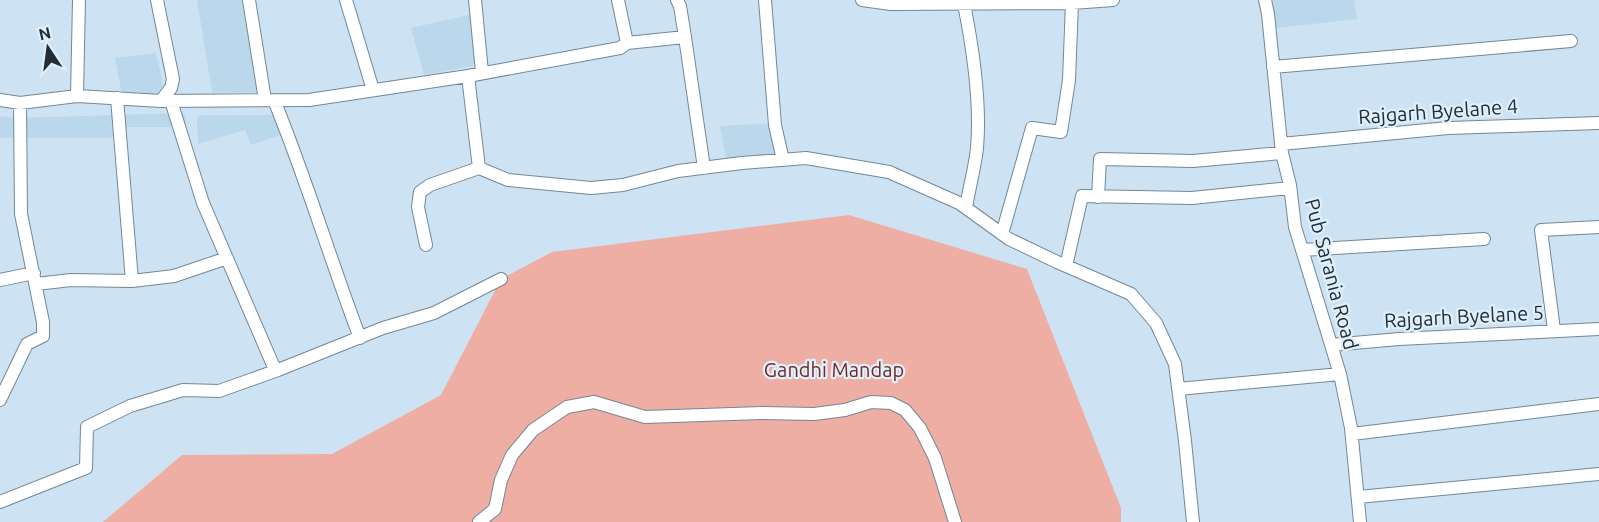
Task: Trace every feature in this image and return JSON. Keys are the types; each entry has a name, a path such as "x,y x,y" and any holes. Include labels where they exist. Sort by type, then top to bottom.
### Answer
{"street":[{"path":"77,96 79,0"},
{"path":"157,0 173,80 166,101 203,203 273,365 278,370"},
{"path":"249,0 269,100 297,157 360,338"},
{"path":"346,0 373,90"},
{"path":"475,0 482,72"},
{"path":"618,0 627,43"},
{"path":"677,0 685,37 704,168"},
{"path":"765,0 775,125 783,160"},
{"path":"862,0 891,4 1072,3 1113,0"},
{"name":"Pub Sarania Road","path":"1265,0 1281,148 1290,188 1295,227 1340,374 1352,434 1360,522"},
{"path":"966,208 977,148 970,36 973,3"},
{"path":"1002,234 1032,128 1060,132 1069,80 1072,3"},
{"path":"0,100 20,103 77,96 166,101 309,100 468,76 620,48 627,43 685,37"},
{"path":"1273,67 1571,41"},
{"path":"468,76 479,168"},
{"path":"117,98 132,281"},
{"path":"0,400 27,344 43,336 44,322 21,214 20,103"},
{"name":"Rajgarh Byelane 4","path":"1098,197 1100,159 1193,161 1448,128 1599,123"},
{"path":"426,244 418,207 420,192 430,185 479,168 508,180 591,188 623,185 678,171 783,160 806,159 889,172 958,202 1002,234 1066,266 1131,294 1156,323 1175,364 1193,522"},
{"path":"1066,266 1082,196 1192,198 1290,188"},
{"path":"1554,330 1541,230 1599,227"},
{"path":"1302,250 1484,239"},
{"path":"0,280 132,281 174,276 228,258"},
{"path":"0,502 86,468 87,427 130,406 183,390 219,390 278,370 383,328 434,313 501,279"},
{"name":"Rajgarh Byelane 5","path":"1331,345 1599,328"},
{"path":"1178,389 1340,374"},
{"path":"479,522 495,509 501,480 512,455 533,430 567,407 594,402 645,417 761,413 814,414 845,410 871,402 891,403 905,410 920,428 934,458 955,522"},
{"path":"1352,434 1599,404"},
{"path":"1358,497 1599,474"}],"shaded area":[{"path":"197,0 247,0 261,91 258,93 212,92"},
{"path":"1269,0 1354,0 1357,19 1277,28 1273,31"},
{"path":"473,14 477,60 472,66 424,75 411,28"},
{"path":"156,53 163,84 160,92 154,96 122,95 115,58"},
{"path":"183,113 186,127 118,127 118,138 0,138 0,116 15,118"},
{"path":"200,115 272,115 276,117 283,134 251,145 245,130 198,144 197,118"},
{"path":"778,123 780,155 726,159 720,126"}],"green space":[{"name":"Gandhi Mandap","path":"849,215 1027,269 1121,508 1121,522 103,522 182,455 332,454 441,395 501,279 552,252"}]}
